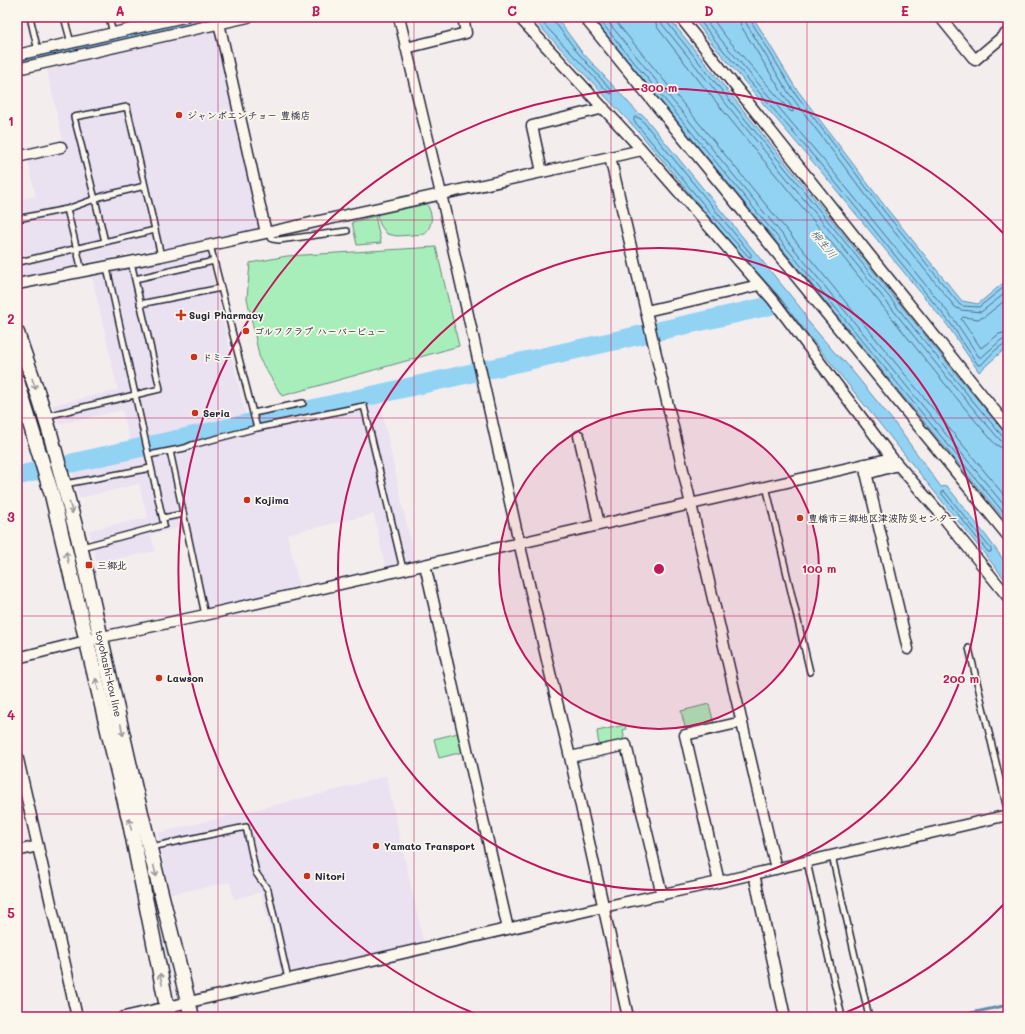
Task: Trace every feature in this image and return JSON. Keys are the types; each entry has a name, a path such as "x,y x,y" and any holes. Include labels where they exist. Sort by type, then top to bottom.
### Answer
{"main road":[{"name":"toyohashi-kou line","path":"17,334 45,416 81,547 150,848 192,1017"},
{"name":"toyohashi-kou line","path":"17,381 28,412 52,495 87,641 130,823 168,1012"}],"street":[{"path":"17,55 113,34 148,21 184,17"},
{"path":"17,69 248,17"},
{"path":"399,17 441,194 519,542 570,757 628,1017"},
{"path":"406,48 466,33 463,17"},
{"path":"519,17 642,150 773,300 895,462 939,512 1008,597"},
{"path":"584,17 1008,536"},
{"path":"680,17 1008,426"},
{"path":"940,17 975,60 1008,32"},
{"path":"219,23 267,232"},
{"path":"542,172 532,126 604,108"},
{"path":"17,157 61,147"},
{"path":"17,284 107,268 642,150"},
{"path":"610,157 776,869"},
{"path":"646,311 760,285"},
{"path":"579,436 599,524"},
{"path":"17,658 102,637 403,570 766,486 865,469 895,462"},
{"path":"865,469 908,649"},
{"path":"425,564 508,929"},
{"path":"719,882 685,735 742,722"},
{"path":"570,757 626,745 662,895"},
{"path":"17,755 77,1017"},
{"path":"124,1017 168,1012 189,1002 807,862 1008,814"},
{"path":"17,851 38,846"},
{"path":"754,874 785,1017"}],"lane":[{"path":"30,17 38,51"},
{"path":"64,17 71,43"},
{"path":"109,17 113,34"},
{"path":"105,242 74,117 128,107 161,256"},
{"path":"17,219 67,208 103,196 145,186"},
{"path":"67,208 83,272"},
{"path":"17,254 19,262 155,230"},
{"path":"267,232 272,239 279,240 347,231"},
{"path":"210,245 256,427"},
{"path":"45,416 160,389 131,262"},
{"path":"135,279 214,262"},
{"path":"81,547 164,525 107,268"},
{"path":"140,304 221,288"},
{"path":"253,413 303,403"},
{"path":"148,453 185,448 256,427 364,406 403,570"},
{"path":"170,451 205,615"},
{"path":"64,484 152,468"},
{"path":"766,486 810,672"},
{"path":"163,518 183,514"},
{"path":"970,648 1006,795 1008,814"},
{"path":"150,848 246,827 256,873 268,890 288,979"},
{"path":"832,856 869,1017"},
{"path":"807,862 842,1017"}],"shaded area":[{"path":"218,27 261,227 167,248 159,247 17,278 17,201 36,196 27,157 65,149 46,66"},
{"path":"203,251 207,253 247,421 152,442 153,449 379,398 415,563 386,569 374,514 287,534 300,590 200,611 182,527 151,534 155,551 97,563 89,530 148,518 139,484 79,498 71,467 140,452 138,446 132,448 122,410 59,424 53,405 118,390 92,276"},
{"path":"386,776 424,945 282,977 261,892 234,899 230,882 170,894 158,833 329,792"}],"green space":[{"path":"425,201 430,210 431,222 425,234 397,236 387,234 381,226 377,217 379,212"},
{"path":"375,216 381,243 357,245 352,222"},
{"path":"436,247 459,346 282,396 260,360 247,298 250,263 287,256"},
{"path":"709,704 714,724 688,729 685,727 681,711"},
{"path":"625,725 626,729 623,730 624,736 622,741 599,746 597,731"},
{"path":"458,733 463,752 439,758 434,739"}],"water":[{"path":"531,17 556,17 581,51 639,114 643,115 803,311 806,319 835,353 845,362 893,421 941,487 947,486 987,537 1008,566 1008,583 809,336 778,295 727,239 638,131"},
{"name":"柳生川","path":"592,17 668,17 961,380 1008,436 1008,524"},
{"path":"692,17 753,17 795,87 887,209 962,301 978,304 1008,279 1008,346 979,372 948,326 824,175 715,47"}],"waterway":[{"path":"17,62 212,17"},
{"path":"72,463 769,306"},
{"path":"17,476 33,472"},
{"path":"953,1017 1008,1005"}],"place":[{"name":"ジャンボエンチョー 豊橋店","path":"179,115"},
{"name":"Sugi Pharmacy","path":"181,315"},
{"name":"ゴルフクラブ ハーバービュー","path":"246,331"},
{"name":"ドミー","path":"194,357"},
{"name":"Seria","path":"195,413"},
{"name":"Kojima","path":"247,500"},
{"name":"豊橋市三郷地区津波防災センター","path":"800,518"},
{"name":"三郷北","path":"89,565"},
{"name":"Lawson","path":"159,678"},
{"name":"Yamato Transport","path":"376,846"},
{"name":"Nitori","path":"307,876"}]}
